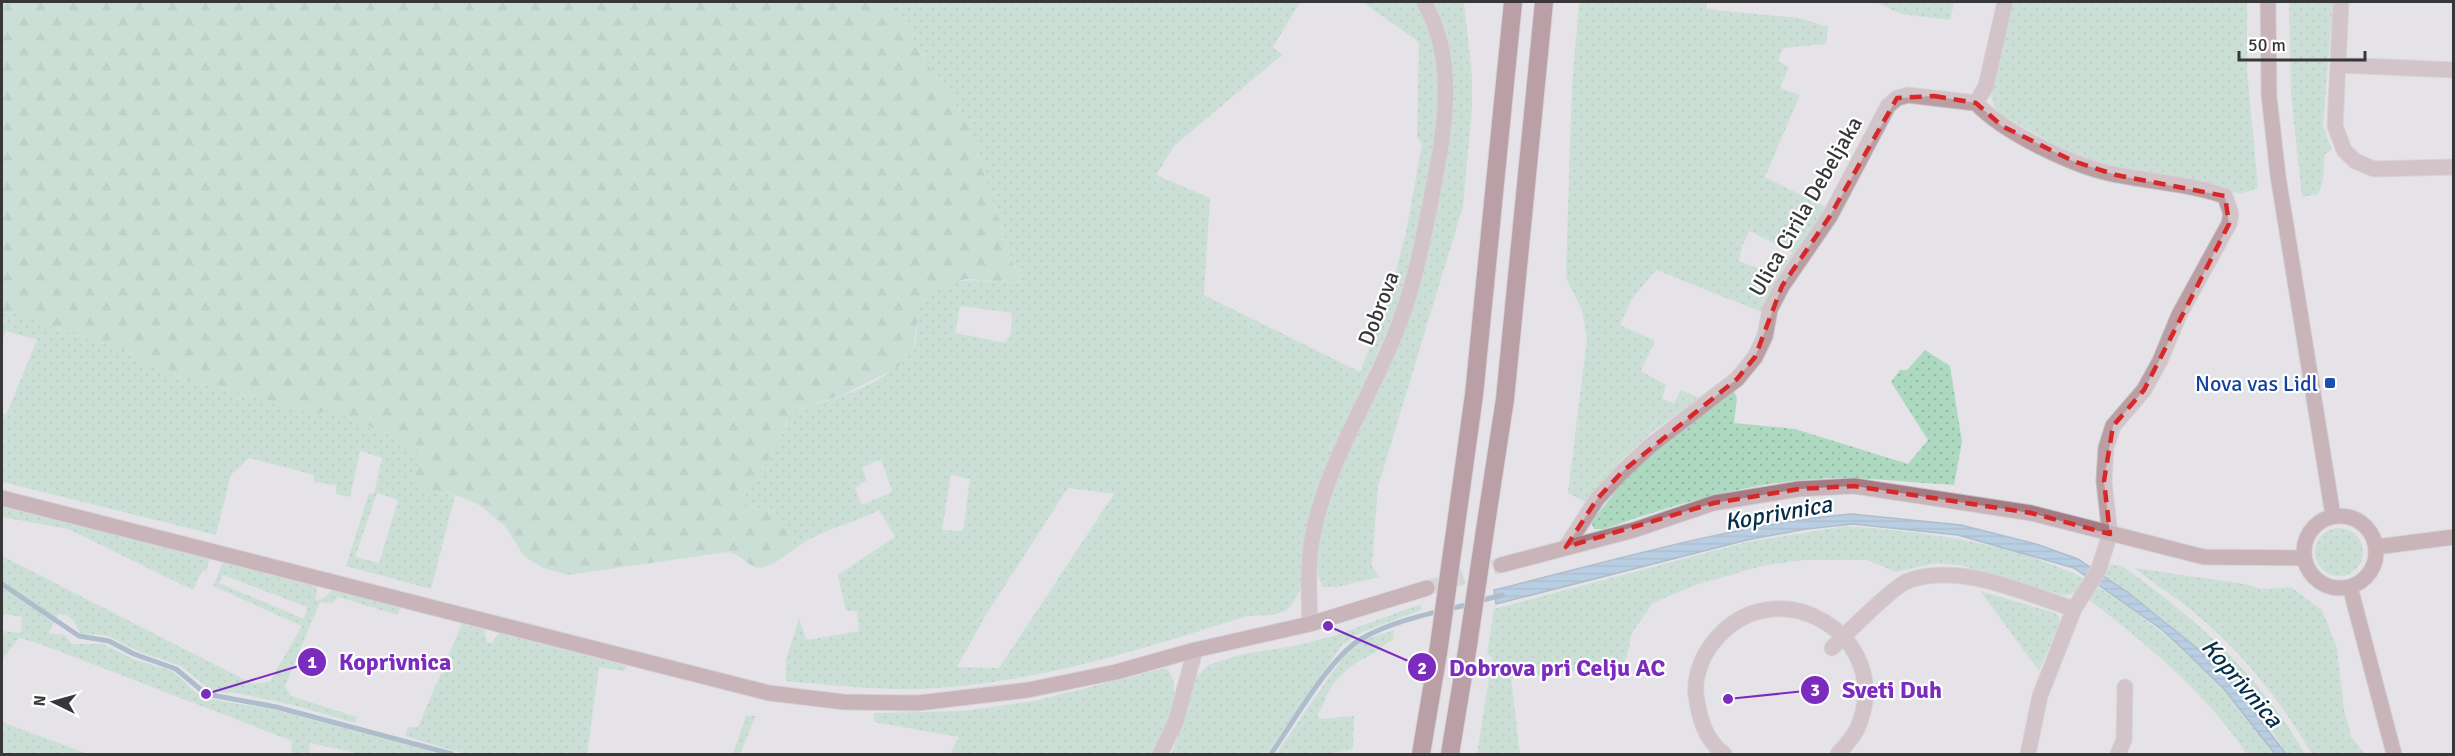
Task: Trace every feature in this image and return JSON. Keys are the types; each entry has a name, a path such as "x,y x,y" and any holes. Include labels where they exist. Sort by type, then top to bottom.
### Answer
{"highway":[{"path":"1421,754 1438,653 1474,395 1514,2"},
{"path":"1450,754 1506,387 1544,2"}],"street":[{"name":"Dobrova","path":"1310,624 1309,576 1313,533 1331,477 1399,325 1409,295 1443,138 1444,59 1437,24 1424,2"},
{"path":"2005,2 1986,86 1977,103 2002,126 2073,161 2116,175 2168,182 2225,196 2229,204 2229,224 2179,315 2160,361 2144,390 2113,426 2106,448 2104,481 2110,534 2098,571 2078,603 2040,696 2028,754"},
{"path":"2268,2 2269,96 2278,176 2333,516"},
{"path":"2342,2 2335,126 2344,150 2355,161 2374,169 2454,166"},
{"path":"2339,65 2454,70"},
{"name":"Ulica Cirila Debeljaka","path":"1566,547 1597,499 1623,471 1650,446 1737,380 1755,357 1765,336 1770,309 1782,286 1830,216 1888,106 1897,98 1908,95 1934,96 1977,103"},
{"path":"1501,565 1634,530 1714,503 1799,489 1854,486 2031,513 2204,557 2304,558"},
{"path":"2,498 71,513 769,693 844,702 918,703 1028,690 1116,672 1195,650 1310,624 1427,588"},
{"path":"2333,516 2356,520 2366,527 2376,547 2373,568 2359,583 2338,589 2320,583 2308,570 2304,558 2307,536 2314,527 2333,516"},
{"path":"2376,547 2410,545 2454,537"},
{"path":"1832,648 1905,581 1937,574 1978,579 2078,603"},
{"path":"2350,587 2394,754"},
{"path":"1724,754 1717,749 1700,720 1695,687 1704,655 1724,628 1752,612 1785,607 1817,616 1844,636 1860,664 1865,697 1857,729 1838,754"},
{"path":"1160,754 1176,721 1195,650"},
{"path":"2118,754 2124,740 2125,687"}],"highlighted area":[{"path":"1934,96 1976,103 2002,126 2073,161 2116,175 2225,196 2229,224 2144,390 2113,426 2104,481 2110,534 2031,513 1854,486 1799,489 1714,503 1566,547 1597,499 1623,471 1737,379 1755,357 1782,286 1830,216 1897,98"}],"green space":[{"path":"2,2 894,2 920,53 968,123 1012,263 1021,276 1022,283 966,279 934,289 920,303 913,349 897,368 842,395 791,412 768,461 745,488 747,505 777,513 789,527 794,539 794,550 778,561 766,566 754,566 727,552 569,575 543,568 524,556 505,526 479,505 462,497 413,485 420,455 401,439 329,410 316,414 162,372 130,352 42,324 19,313 2,312"},
{"path":"894,2 1300,2 1273,47 1282,55 1175,145 1156,175 1210,198 1204,295 1360,372 1389,296 1406,233 1422,144 1417,137 1419,42 1362,2 1421,2 1439,66 1438,132 1415,250 1398,306 1350,414 1307,531 1300,590 1286,611 1273,615 1247,616 1085,664 1002,681 902,689 786,681 786,660 799,618 806,640 859,631 857,611 846,611 838,575 895,537 879,510 824,532 794,550 794,539 777,513 747,505 745,488 768,461 791,412 857,390 901,363 914,345 920,304 927,293 937,286 951,282 1022,283 1021,276 1012,263 968,123 920,53","holes":["960,306 1012,313 1011,333 1005,343 955,333","881,459 892,492 862,505 855,488 867,480 862,468","951,475 970,479 963,531 942,530","1068,488 1114,494 999,668 957,667 987,613"]},
{"path":"1434,2 1464,2 1472,75 1472,109 1463,206 1378,487 1372,566 1379,577 1337,587 1323,587 1317,563 1323,528 1336,485 1354,437 1412,305 1429,249 1447,150 1453,100 1450,51 1444,26"},
{"path":"1579,2 1707,2 1707,9 1799,18 1828,27 1826,44 1783,48 1778,61 1789,67 1780,88 1800,95 1765,177 1828,208 1764,313 1656,270 1632,299 1620,325 1655,341 1641,371 1666,385 1662,399 1674,403 1681,390 1700,398 1651,433 1620,461 1585,502 1568,493 1587,338 1582,310 1567,280 1566,272 1572,85","holes":["1750,231 1793,253 1773,274 1739,261 1742,246"]},
{"path":"1875,2 1954,2 1950,20 1901,14"},
{"path":"2013,2 2247,2 2247,71 2258,188 2240,194 2167,175 2118,170 2076,156 1996,112 1991,96"},
{"path":"2289,2 2333,2 2323,126 2332,150 2325,154 2323,180 2318,194 2302,197 2291,95"},
{"path":"2,312 19,313 42,324 130,352 162,372 316,414 329,410 401,439 420,455 432,489 455,496 431,589 346,566 369,493 374,494 382,458 360,451 350,497 336,494 336,485 314,482 314,475 249,458 231,475 216,535 2,482 2,414 6,415 37,340 6,331 2,341","holes":["377,493 398,500 379,563 355,557"]},
{"path":"1925,350 1950,366 1962,442 1954,485 1849,478 1787,482 1724,493 1663,509 1604,529 1594,529 1591,522 1634,469 1733,390 1737,398 1734,423 1795,429 1908,464 1928,440 1891,382 1900,370 1907,370"},
{"path":"2,507 68,520 210,559 206,571 202,571 193,590 68,529 2,517"},
{"path":"1846,526 1937,536 1997,547 2083,578 2076,592 2065,596 1963,566 1936,563 1896,572 1867,560 1803,560 1762,566 1696,585 1653,603 1632,633 1623,665 1511,678 1520,754 1477,754 1492,658 1487,654 1494,609 1747,542"},
{"path":"2334,528 2344,528 2356,535 2363,547 2363,557 2356,569 2344,576 2334,576 2319,565 2315,557 2315,547 2326,532"},
{"path":"2,556 253,684 270,681 302,626 213,586 223,562 317,586 316,600 323,598 332,590 401,607 397,615 339,597 332,603 320,602 285,686 291,696 357,717 355,723 297,706 209,689 181,666 140,652 108,636 80,633 72,620 63,614 59,614 48,633 65,635 72,644 103,644 135,660 173,671 196,693 210,699 275,710 442,754 361,754 310,743 309,754 291,754 292,741 43,645 19,638 2,660","holes":["223,575 307,607 304,619 219,583","4,614 22,617 21,633 2,631"]},
{"path":"2110,564 2122,566 2150,586 2176,606 2224,650 2268,698 2305,754 2286,754 2270,727 2250,702 2204,654 2179,632 2102,575"},
{"path":"2134,568 2245,584 2261,589 2291,587 2322,610 2337,648 2344,709 2351,736 2365,754 2312,754 2288,716 2246,662 2189,609"},
{"path":"2096,586 2148,622 2194,661 2236,704 2275,754 2247,754 2194,689 2088,599"},
{"path":"1980,591 2055,613 2060,618 2039,671"},
{"path":"1421,604 1421,610 1362,632 1342,645 1267,754 1171,754 1188,709 1194,679 1208,665 1243,654 1294,646 1334,636"},
{"path":"462,624 484,629 487,642 492,643 499,633 627,666 624,671 599,667 587,754 464,754 405,736 408,727 418,727"},
{"path":"1394,630 1393,640 1354,665 1338,679 1318,713 1319,719 1354,716 1353,749 1329,754 1276,754 1348,650 1366,639"},
{"path":"1166,668 1172,677 1174,700 1166,723 1150,754 950,754 959,737 874,722 874,713 963,711 1034,701"},
{"path":"746,716 756,716 740,754 733,754"},
{"path":"2,722 88,754 2,754"}],"water":[{"path":"1851,514 1961,525 2036,544 2078,559 2130,594 2198,649 2230,680 2286,754 2275,754 2224,689 2161,629 2074,568 1958,535 1853,524 1806,529 1747,540 1496,604 1494,590 1627,556 1761,526"}],"waterway":[{"name":"Koprivnica","path":"2,584 79,636 109,641 134,654 176,669 206,694 276,707 452,754"},
{"name":"Koprivnica","path":"1479,601 1502,595"},
{"name":"Koprivnica","path":"1271,754 1324,675 1349,648 1361,639 1387,627 1470,604"}],"tunnel":[{"path":"1427,588 1501,565"}],"place":[{"name":"Nova vas Lidl","path":"2330,383"},
{"name":"Dobrova pri Celju AC","path":"1328,626"},
{"name":"Koprivnica","path":"206,694"},
{"name":"Sveti Duh","path":"1728,699"}]}
